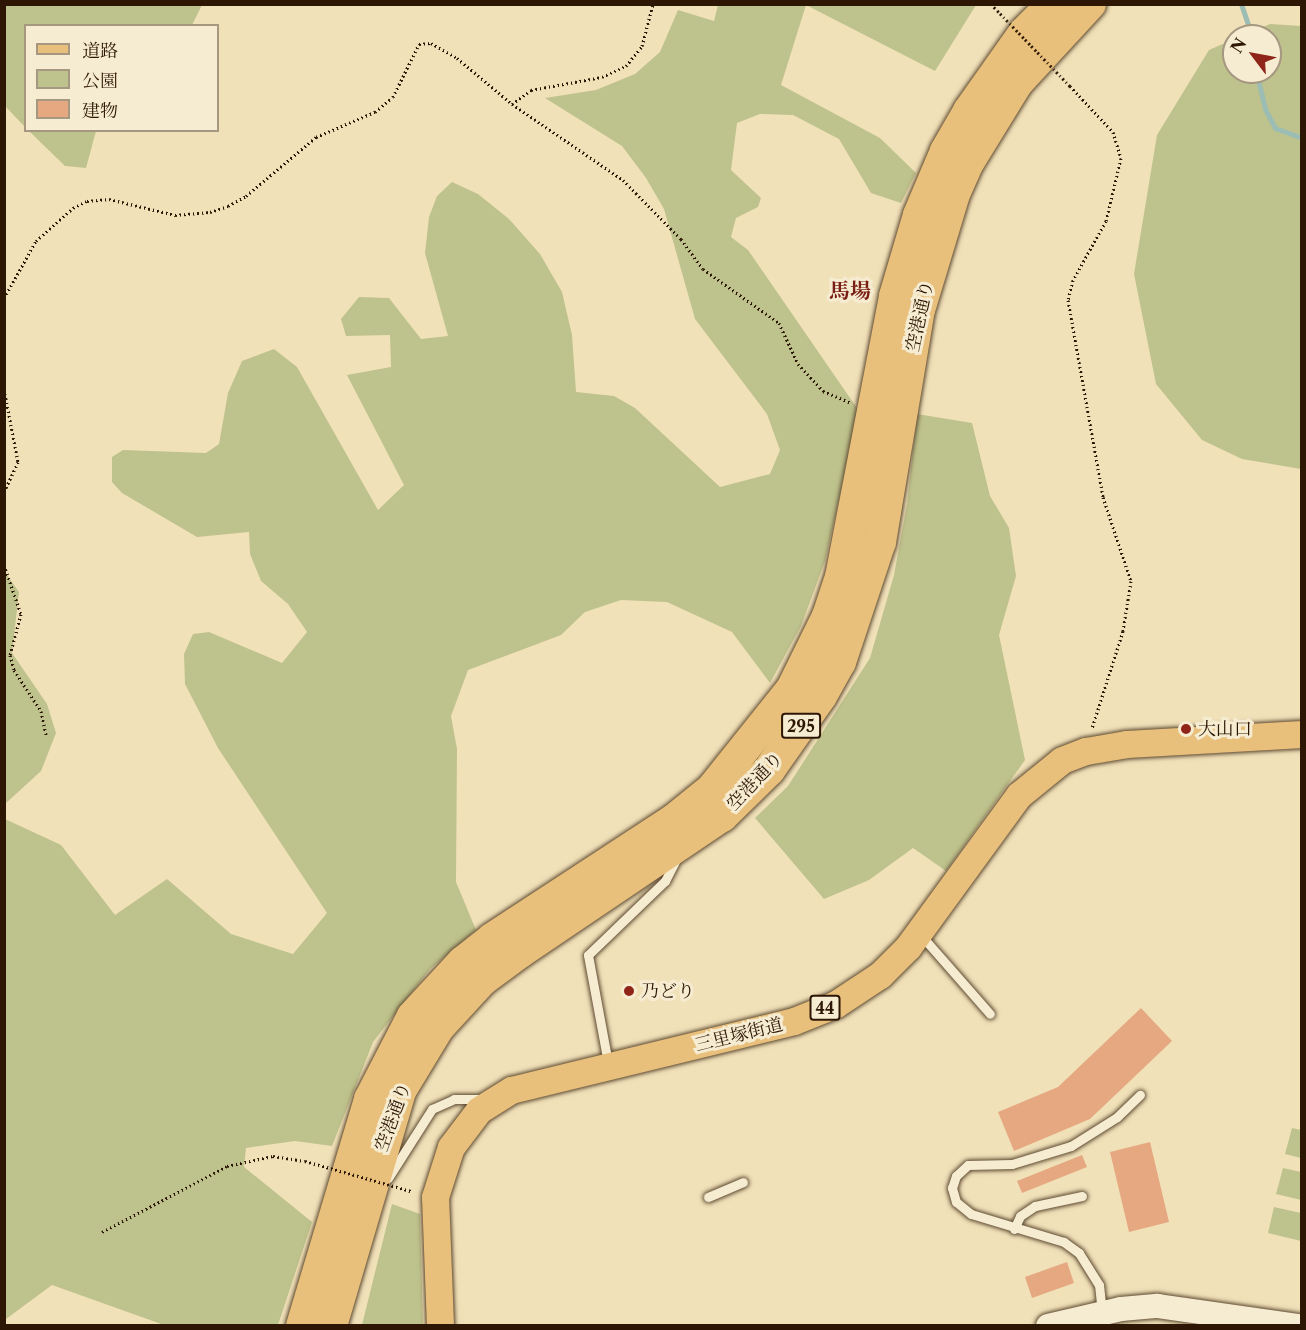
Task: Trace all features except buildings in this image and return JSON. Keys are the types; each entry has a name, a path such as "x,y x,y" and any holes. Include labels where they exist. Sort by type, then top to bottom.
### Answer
{"highway":[{"name":"空港通り","path":"302,1326 370,1099 413,1016 463,962 492,939 674,820 712,789 792,689 828,616 841,577 908,247 946,151 993,74 1024,33 1053,4"},
{"name":"空港通り","path":"331,1326 373,1176 400,1091 438,1028 462,1000 520,952 680,848 722,816 769,770 793,738 840,662 880,542 919,310 954,194 969,161 1017,83 1090,4"}],"main road":[{"name":"三里塚街道","path":"440,1326 435,1197 440,1172 460,1132 478,1110 511,1090 794,1021 836,1004 880,975 920,934 1018,795 1062,760 1086,751 1127,744 1302,734"}],"street":[{"path":"1048,1326 1102,1313 1158,1306 1246,1315 1298,1326"}],"lane":[{"path":"609,1066 588,955 665,881 680,848"},
{"path":"920,934 990,1014"},
{"path":"1102,1313 1099,1285 1079,1253 1064,1242 1014,1229 971,1214 956,1202 952,1188 956,1176 968,1166 1012,1164 1071,1146 1117,1117 1140,1095"},
{"path":"373,1176 387,1180 432,1109 454,1099 496,1098"},
{"path":"708,1197 743,1182"},
{"path":"1014,1229 1020,1216 1035,1206 1082,1196"}],"path":[{"path":"512,104 531,90 602,76 626,66 642,46 653,4"},
{"path":"991,4 1113,132 1120,158 1106,221 1073,280 1068,300 1103,497 1131,581 1123,631 1086,751"},
{"path":"4,298 36,241 73,208 87,201 109,199 175,215 210,212 228,206 246,196 316,137 375,112 393,97 419,44 431,43 457,58 512,104 623,180 681,239 703,270 779,323 798,364 823,391 851,403 876,404"},
{"path":"4,389 18,462 4,492"},
{"path":"4,565 21,614 10,655 14,670 41,711 46,734"},
{"path":"102,1232 227,1166 263,1157 305,1161 411,1191"}],"green space":[{"path":"5,4 202,5 192,24 24,24 24,126 5,106"},
{"path":"718,5 806,5 781,85 880,138 916,173 901,203 871,193 839,139 793,115 760,114 737,123 731,170 761,198 758,207 736,218 731,237 748,250 859,411 825,561 801,626 770,683 732,632 667,602 621,600 585,612 561,635 468,670 451,716 457,749 456,882 476,930 430,969 373,1042 332,1146 295,1141 246,1148 244,1167 312,1222 278,1325 164,1325 52,1285 6,1319 5,819 61,845 115,915 167,879 231,934 293,954 327,913 218,748 185,684 184,654 193,634 209,632 282,663 307,632 288,604 261,581 250,554 249,532 197,537 122,493 112,482 112,457 123,450 206,453 219,444 228,393 242,361 274,349 297,367 378,510 404,485 347,375 391,367 390,335 346,336 341,319 359,297 389,298 421,339 448,336 425,253 429,217 437,196 452,182 478,194 509,219 540,254 562,292 572,335 576,392 614,396 635,408 720,487 770,474 780,450 767,414 695,319 664,209 646,178 622,146 545,98 596,90 635,74 660,52 678,10 714,21"},
{"path":"806,5 976,5 935,71"},
{"path":"1282,25 1301,26 1301,469 1242,459 1202,440 1156,384 1134,274 1157,135 1209,50 1222,44 1222,84 1282,84"},
{"path":"30,132 96,132 86,168 65,166"},
{"path":"917,414 972,423 990,496 1009,528 1016,576 999,635 1025,760 946,871 913,848 869,880 824,899 755,818 788,786 870,658 894,575 907,504"},
{"path":"4,571 19,592 12,653 47,704 56,733 41,771 5,804"},
{"path":"1292,1128 1301,1130 1301,1158 1285,1154"},
{"path":"1283,1168 1301,1172 1301,1200 1276,1194"},
{"path":"392,1204 420,1214 423,1325 362,1325"},
{"path":"1274,1207 1301,1213 1301,1241 1268,1233"}],"waterway":[{"path":"1241,4 1248,24"},
{"path":"1259,84 1265,109 1275,128 1302,138"}],"place":[{"name":"大山口","path":"1186,729"},
{"name":"乃どり","path":"629,991"}],"district":[{"name":"馬場","path":"850,291"}]}
